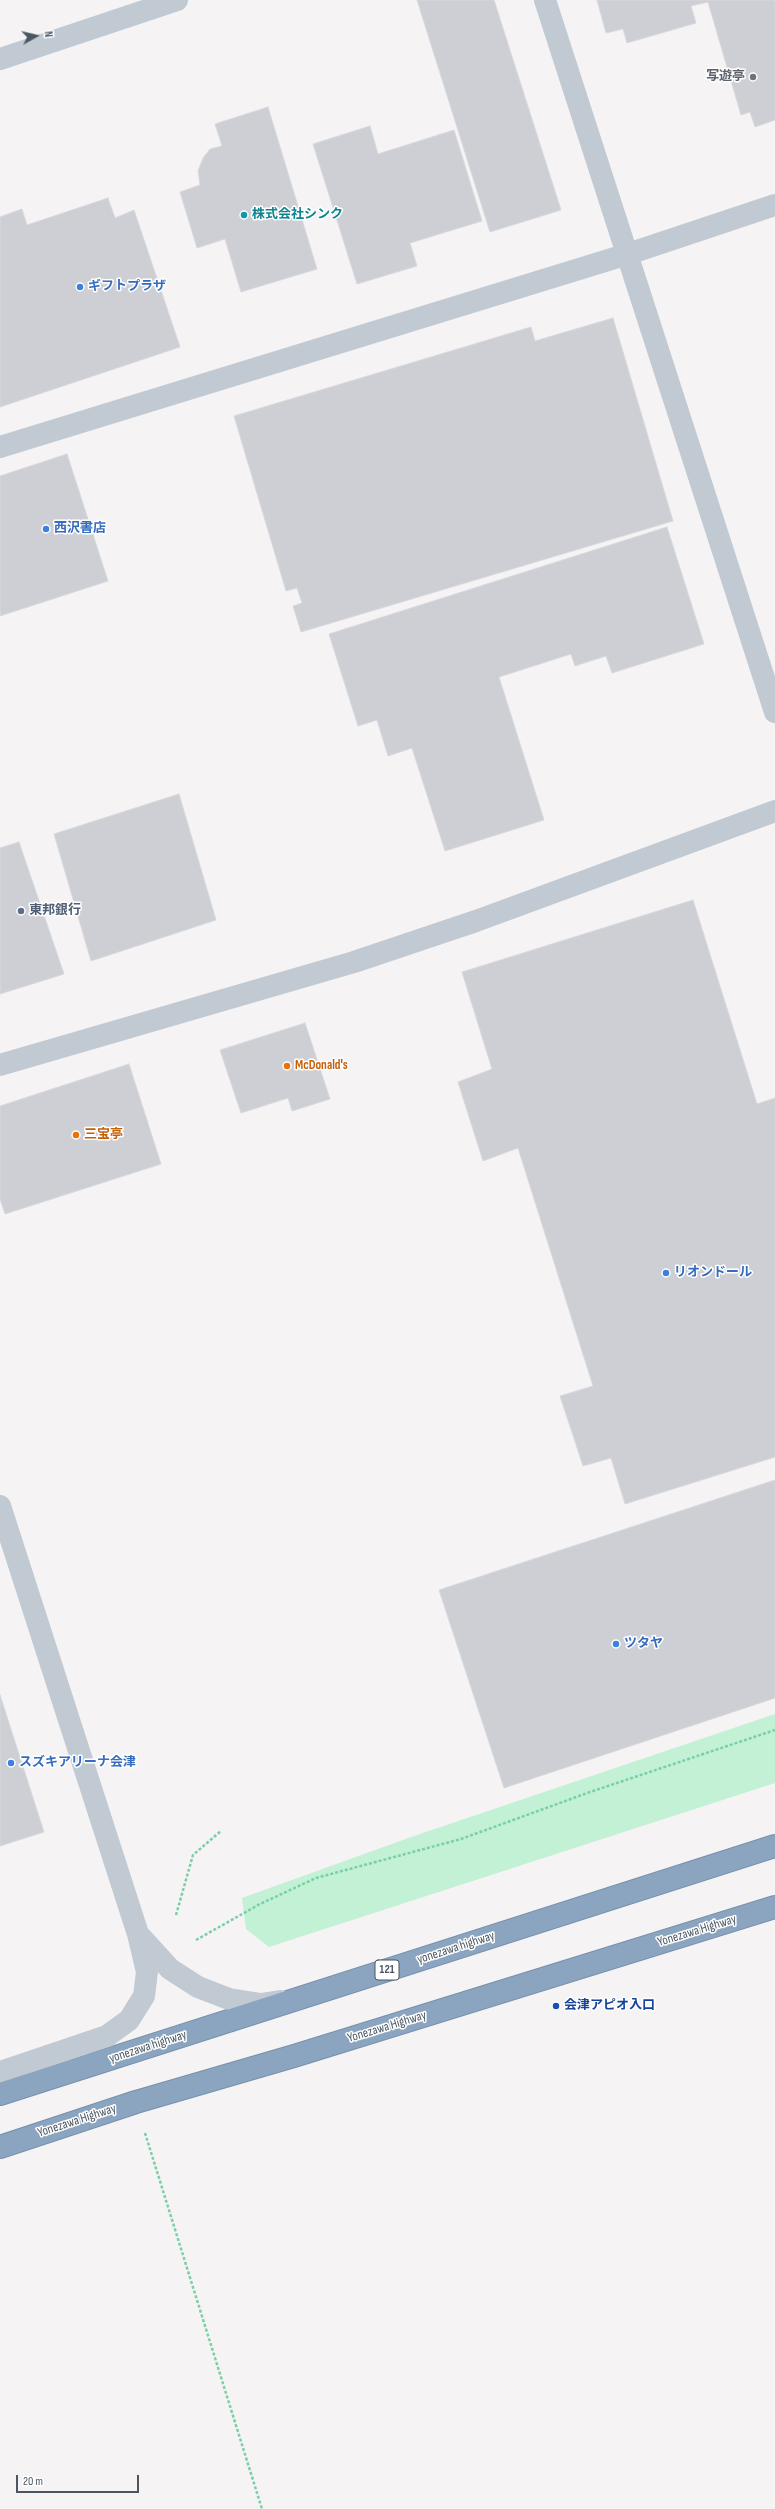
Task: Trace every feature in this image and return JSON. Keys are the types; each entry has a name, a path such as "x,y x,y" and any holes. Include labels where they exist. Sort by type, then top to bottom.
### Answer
{"highway":[{"name":"yonezawa highway","path":"0,2094 775,1846"},
{"name":"Yonezawa Highway","path":"0,2147 136,2102 301,2054 775,1907"}],"street":[{"path":"0,59 177,0"},
{"path":"545,0 775,712"},
{"path":"0,447 628,254 775,205"},
{"path":"0,1065 354,962 476,922 775,811"},
{"path":"0,1506 138,1934 146,1972 144,1996 129,2020 107,2036 0,2072"},
{"path":"138,1934 170,1969 198,1987 229,1999 261,2004 296,1999"}],"path":[{"path":"196,1940 260,1904 316,1878 461,1840 590,1792 775,1730"},
{"path":"176,1915 193,1855 221,1831"},
{"path":"136,2102 262,2509"}],"green space":[{"path":"775,1714 775,1783 269,1947 246,1929 242,1898 414,1836"}],"building":[{"path":"417,0 494,0 561,210 490,232"},
{"name":"写遊亭","path":"597,0 775,0 775,120 755,127 750,112 741,115 708,2 691,6 696,23 627,43 623,29 606,33"},
{"name":"株式会社シンク","path":"268,107 317,269 241,292 225,239 197,248 180,192 200,185 198,171 203,158 210,149 222,146 215,124"},
{"path":"370,126 378,154 454,130 482,221 410,243 417,266 357,284 313,144"},
{"name":"ギフトプラザ","path":"108,198 115,218 134,210 180,347 0,407 0,217 22,209 27,225"},
{"path":"613,318 673,521 301,632 293,606 302,603 297,588 286,591 234,416 531,327 535,341"},
{"name":"西沢書店","path":"67,454 108,581 0,616 0,476"},
{"path":"667,527 704,644 612,673 606,656 575,666 571,654 499,677 544,820 445,851 412,748 388,756 377,720 358,726 329,634"},
{"path":"179,794 216,920 91,961 54,834"},
{"name":"東邦銀行","path":"19,842 64,974 0,994 0,848"},
{"name":"リオンドール","path":"693,900 757,1104 775,1098 775,1457 625,1504 611,1458 583,1466 560,1396 593,1386 518,1148 483,1161 458,1082 492,1069 462,972"},
{"path":"305,1023 330,1099 292,1111 288,1098 241,1113 220,1050"},
{"name":"三宝亭","path":"129,1064 161,1164 5,1214 0,1199 0,1106"},
{"name":"ツタヤ","path":"775,1480 775,1698 504,1788 439,1590"},
{"name":"スズキアリーナ会津","path":"0,1695 44,1832 0,1846"}],"place":[{"name":"写遊亭","path":"753,77"},
{"name":"株式会社シンク","path":"244,215"},
{"name":"ギフトプラザ","path":"80,287"},
{"name":"西沢書店","path":"46,529"},
{"name":"東邦銀行","path":"21,911"},
{"name":"McDonald's","path":"287,1066"},
{"name":"三宝亭","path":"76,1135"},
{"name":"リオンドール","path":"666,1273"},
{"name":"ツタヤ","path":"616,1644"},
{"name":"スズキアリーナ会津","path":"11,1763"},
{"name":"会津アピオ入口","path":"556,2006"}]}
